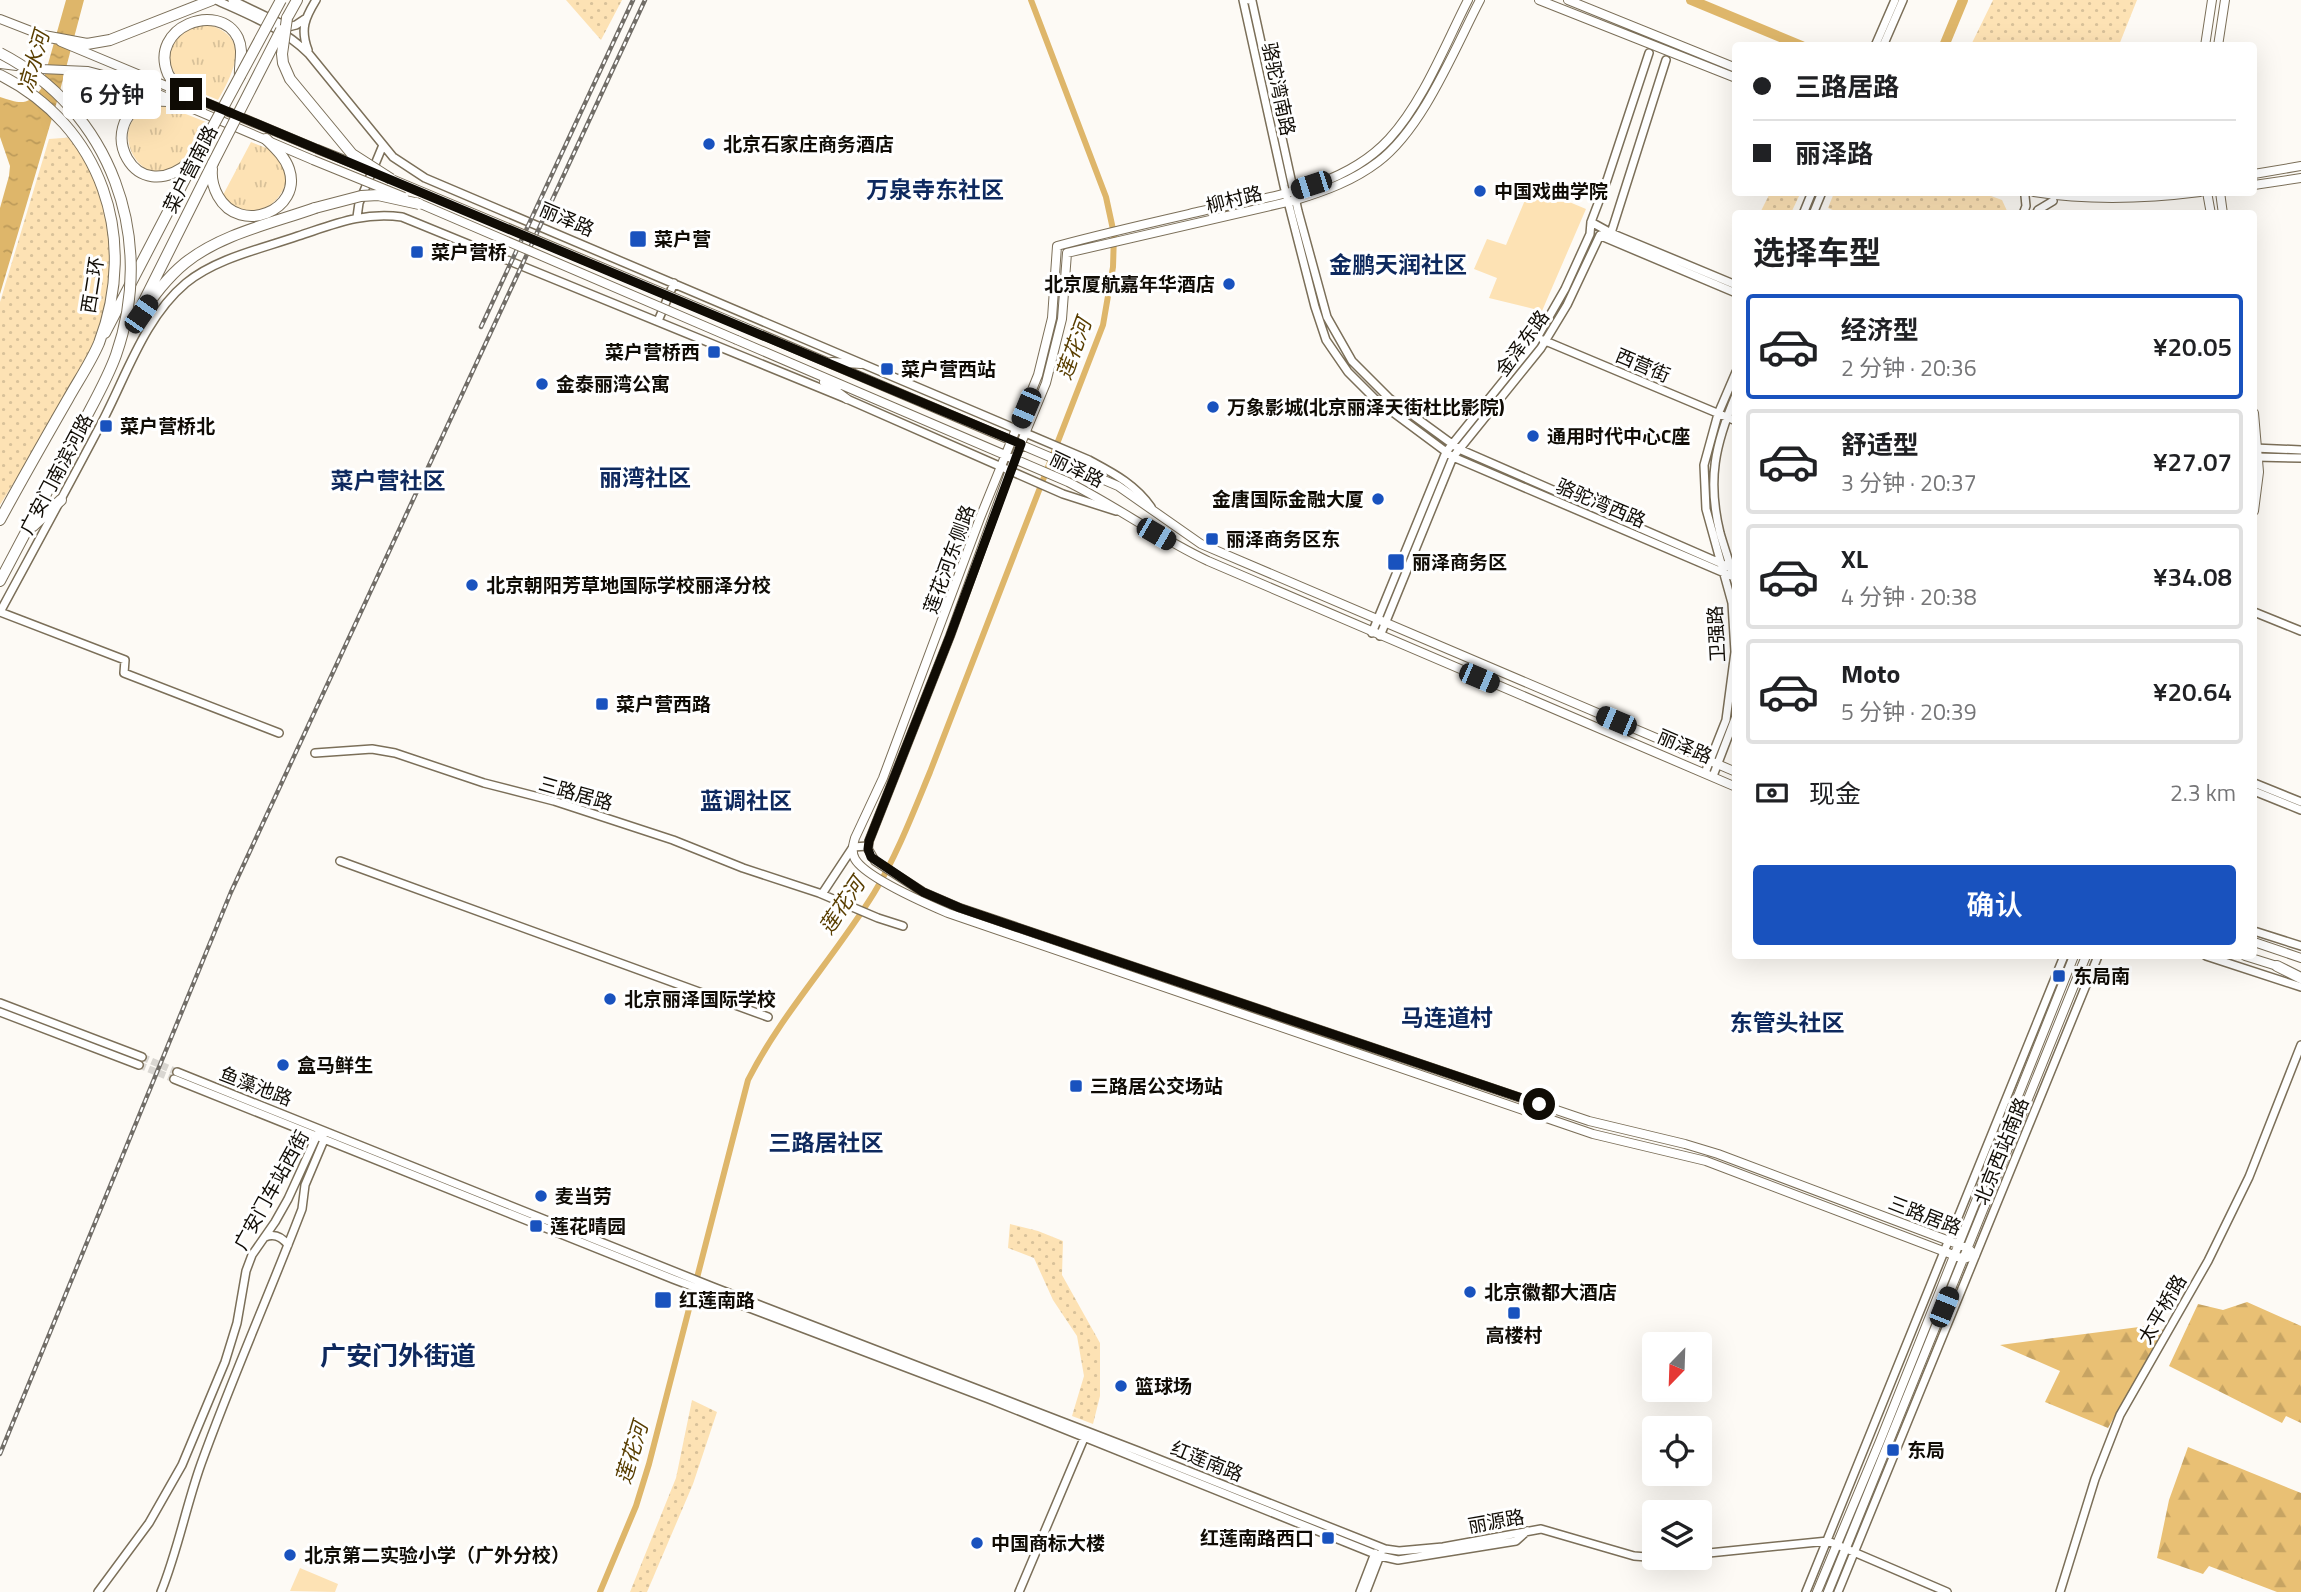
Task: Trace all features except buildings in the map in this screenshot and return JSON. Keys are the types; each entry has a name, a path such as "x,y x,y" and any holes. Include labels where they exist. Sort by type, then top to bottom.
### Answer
{"highway":[{"path":"44,36 94,44 214,0"},
{"path":"240,76 242,58 239,41 236,33 226,24 203,18 189,21 176,30 166,47 166,66 182,98 146,103 136,109 123,128 123,151 135,170 160,178 173,175 197,156 281,0"},
{"name":"菜户营南路","path":"116,355 297,0"},
{"path":"287,18 282,54 290,79 352,154 391,179"},
{"name":"西二环","path":"0,53 39,76 73,108 98,146 118,187 130,232 131,267 127,305 116,355 0,581"},
{"name":"西二环","path":"0,75 20,85 54,110 76,137 92,161 107,201 116,247 114,284 99,344 0,520"},
{"path":"213,163 211,176 221,201 241,215 251,217 268,213 280,205 289,187 289,169 284,158 265,139"},
{"name":"菜户营南路","path":"99,344 197,156"},
{"path":"133,325 167,280 187,262 230,238 316,208 361,196 378,195 419,204"},
{"path":"27,531 61,500"},
{"path":"2277,966 2301,976"}],"main road":[{"name":"柳村路","path":"1057,246 1291,196 1347,171 1388,140 1409,113 1468,0"},
{"name":"柳村路","path":"1068,253 1131,239 1349,180 1379,161 1393,148 1422,110 1480,0"},
{"path":"1539,0 1732,76"},
{"path":"1568,0 1732,66"},
{"path":"2206,42 2212,0"},
{"path":"2219,42 2225,0"},
{"name":"丽泽路","path":"0,19 83,51 313,160 1068,482 1179,548 1376,635 1732,785"},
{"name":"丽泽路","path":"0,64 88,71 130,82 182,98 391,179 1074,466 1118,486 1201,544 1732,770"},
{"path":"2257,173 2301,166"},
{"path":"2257,185 2301,178"},
{"path":"2071,196 2098,199 2166,196"},
{"name":"莲花河东侧路","path":"1025,433 1047,343 1054,298 1057,246"},
{"name":"莲花河东侧路","path":"853,847 1010,457 1021,444 1041,398 1062,319 1068,253"},
{"path":"825,362 861,364"},
{"path":"810,372 847,399"},
{"name":"莲花河东侧路","path":"868,846 950,636 1005,469"},
{"name":"三路居路","path":"853,847 856,861 868,871 898,890 947,913 1570,1126 1618,1141 1706,1161 1964,1259 1975,1255 1968,1248 1700,1148 1589,1121 960,908 923,892 875,861 868,846"},
{"path":"2257,943 2301,958"},
{"name":"北京西站南路","path":"1817,1592 1833,1543 1880,1441 2073,959"},
{"name":"北京西站南路","path":"1828,1592 2085,959"},
{"path":"2255,959 2277,966"}],"street":[{"name":"丽泽路","path":"214,0 284,32 309,54 383,145 406,167 425,178 1078,455 1131,485 1142,494 1151,508"},
{"path":"232,0 288,27 305,19"},
{"path":"309,54 303,30 305,19 316,0"},
{"name":"骆驼湾南路","path":"1243,0 1291,196 1326,317 1352,361 1389,398 1459,449"},
{"name":"骆驼湾南路","path":"1249,0 1252,1 1315,307 1332,350 1348,372 1375,399 1453,457"},
{"path":"1877,42 1895,0"},
{"path":"1885,42 1903,0"},
{"name":"金泽东路","path":"1381,621 1453,457 1536,356 1590,234 1591,222 1649,53"},
{"path":"1611,233 1667,60"},
{"path":"357,216 359,203 383,145"},
{"path":"2025,196 2025,210"},
{"path":"2040,210 2053,201"},
{"name":"丽泽路","path":"357,216 381,214 402,217 847,399 1063,494 1124,514"},
{"name":"广安门南滨河路","path":"0,612 157,313 187,282 223,261 357,216"},
{"path":"1591,222 1611,233 1732,283"},
{"path":"1590,234 1611,233"},
{"path":"1600,235 1732,291"},
{"name":"金泽东路","path":"1376,635 1446,452 1542,339 1574,290 1600,235"},
{"path":"658,321 674,283"},
{"name":"西营街","path":"1542,339 1732,419"},
{"name":"卫强路","path":"1732,381 1705,456 1703,482 1706,509 1720,563 1732,574"},
{"name":"卫强路","path":"1732,405 1715,456 1713,493 1720,531 1732,572"},
{"name":"骆驼湾西路","path":"1459,449 1720,563"},
{"path":"2257,452 2301,450"},
{"path":"2257,452 2301,458"},
{"name":"骆驼湾西路","path":"1453,457 1732,575"},
{"path":"0,612 125,660 124,673 279,733"},
{"path":"2257,613 2301,631"},
{"name":"卫强路","path":"1714,762 1726,720 1732,685"},
{"name":"卫强路","path":"1709,775 1732,724"},
{"name":"三路居路","path":"315,753 372,749 395,752 484,783 554,801 673,840 902,926"},
{"path":"2257,784 2301,802"},
{"path":"2257,792 2301,810"},
{"path":"822,894 853,847 868,846"},
{"path":"340,861 768,1017"},
{"path":"2257,932 2301,946"},
{"name":"北京西站南路","path":"1806,1592 1833,1543 1859,1465 2063,959"},
{"name":"北京西站南路","path":"1838,1592 2097,959"},
{"path":"2216,959 2301,986"},
{"path":"0,1003 140,1061 0,1012"},
{"name":"太平桥路","path":"2060,1592 2095,1479 2120,1415 2214,1249 2249,1177 2301,1045"},
{"name":"鱼藻池路","path":"176,1076 308,1123 318,1133"},
{"name":"广安门车站西街","path":"98,1592 136,1542 182,1465 225,1362 237,1323 246,1270 252,1255 288,1199 318,1133 324,1140 305,1185 302,1209 237,1366 199,1468 175,1556 161,1592"},
{"name":"红莲南路","path":"318,1133 1085,1435 1377,1555 1398,1560 1516,1541 1528,1531"},
{"path":"324,1140 673,1279 692,1282"},
{"path":"263,1238 271,1234 283,1239 288,1245"},
{"path":"225,1362 229,1367 237,1366"},
{"path":"1018,1592 1085,1435"},
{"name":"红莲南路","path":"1085,1435 1148,1454 1380,1547"},
{"path":"1859,1465 1880,1441"},
{"path":"182,1465 186,1461 192,1461 199,1468"},
{"name":"丽源路","path":"1380,1547 1399,1551 1549,1530 1642,1557"},
{"path":"1712,1553 1833,1543 1947,1592"},
{"path":"1366,1592 1380,1547"},
{"path":"1360,1592 1377,1555"}],"green space":[{"path":"566,0 622,0 601,40"},
{"path":"1993,0 2137,0 2120,42 1972,42"},
{"path":"206,24 221,30 230,37 235,46 234,66 218,100 183,83 173,70 170,60 170,51 179,36 196,26"},
{"path":"159,106 206,122 189,156 172,170 157,173 143,167 133,155 128,140 130,125 140,113"},
{"path":"76,137 107,201 116,247 99,344 0,505 0,302 49,139"},
{"path":"251,142 272,151 283,163 286,176 283,189 276,200 264,208 251,211 237,207 223,195"},
{"path":"1531,186 1586,209 1542,311 1489,298 1497,278 1474,269 1487,239 1506,245"},
{"path":"1768,196 1799,196 1792,210 1762,210"},
{"path":"1833,196 1991,196 2002,200 2007,210 1833,210 1828,208"},
{"path":"1010,1224 1063,1241 1062,1275 1100,1343 1100,1396 1093,1424 1072,1416 1084,1376 1077,1336 1053,1300 1034,1258 1008,1248"},
{"path":"2247,1302 2301,1326 2301,1423 2286,1416 2282,1423 2169,1366 2198,1304 2223,1310"},
{"path":"2147,1326 2164,1330 2108,1428 2045,1402 2060,1371 2000,1345"},
{"path":"692,1400 717,1412 693,1484 647,1592 630,1592 676,1478"},
{"path":"2188,1447 2301,1493 2301,1592 2277,1592 2209,1566 2203,1574 2157,1558 2169,1500"},
{"path":"300,1568 338,1584 335,1592 290,1591"}],"water":[{"path":"66,0 84,0 0,294 0,208 10,166 0,137 0,97 22,102 31,99 41,89"}],"waterway":[{"name":"莲花河","path":"600,1592 636,1506 649,1464 748,1080 776,1032 874,893 897,849 930,772 1103,325 1113,267 1114,234 1106,197 1031,0"},
{"path":"1691,0 1792,42"},
{"path":"1946,42 1963,0"}],"tunnel":[{"path":"142,1057 177,1072"},
{"path":"139,1065 174,1079"}],"railway":[{"path":"481,327 633,0"},
{"path":"0,1454 231,892 645,0"}],"place":[{"name":"北京石家庄商务酒店","path":"709,144"},
{"name":"中国戏曲学院","path":"1480,191"},
{"name":"菜户营","path":"638,239"},
{"name":"菜户营桥","path":"417,252"},
{"name":"北京厦航嘉年华酒店","path":"1229,284"},
{"name":"菜户营桥西","path":"714,352"},
{"name":"菜户营西站","path":"887,369"},
{"name":"金泰丽湾公寓","path":"542,384"},
{"name":"万象影城(北京丽泽天街杜比影院)","path":"1213,407"},
{"name":"菜户营桥北","path":"106,426"},
{"name":"通用时代中心C座","path":"1533,436"},
{"name":"金唐国际金融大厦","path":"1378,499"},
{"name":"丽泽商务区东","path":"1212,539"},
{"name":"丽泽商务区","path":"1396,562"},
{"name":"北京朝阳芳草地国际学校丽泽分校","path":"472,585"},
{"name":"菜户营西路","path":"602,704"},
{"name":"东局南","path":"2059,976"},
{"name":"北京丽泽国际学校","path":"610,999"},
{"name":"盒马鲜生","path":"283,1065"},
{"name":"三路居公交场站","path":"1076,1086"},
{"name":"麦当劳","path":"541,1196"},
{"name":"莲花晴园","path":"536,1226"},
{"name":"北京徽都大酒店","path":"1470,1292"},
{"name":"红莲南路","path":"663,1300"},
{"name":"高楼村","path":"1514,1313"},
{"name":"篮球场","path":"1121,1386"},
{"name":"东局","path":"1893,1450"},
{"name":"红莲南路西口","path":"1328,1538"},
{"name":"中国商标大楼","path":"977,1543"},
{"name":"北京第二实验小学（广外分校）","path":"290,1555"}],"district":[{"name":"万泉寺东社区","path":"935,190"},
{"name":"金鹏天润社区","path":"1398,265"},
{"name":"丽湾社区","path":"645,478"},
{"name":"菜户营社区","path":"388,481"},
{"name":"蓝调社区","path":"746,801"},
{"name":"马连道村","path":"1447,1018"},
{"name":"东管头社区","path":"1787,1023"},
{"name":"三路居社区","path":"826,1143"},
{"name":"广安门外街道","path":"398,1356"}],"route":[{"path":"186,94 1021,444 950,636 869,841 871,857 923,892 960,908 1539,1104"}],"water label":[{"name":"凉水河","path":"34,62"}]}
